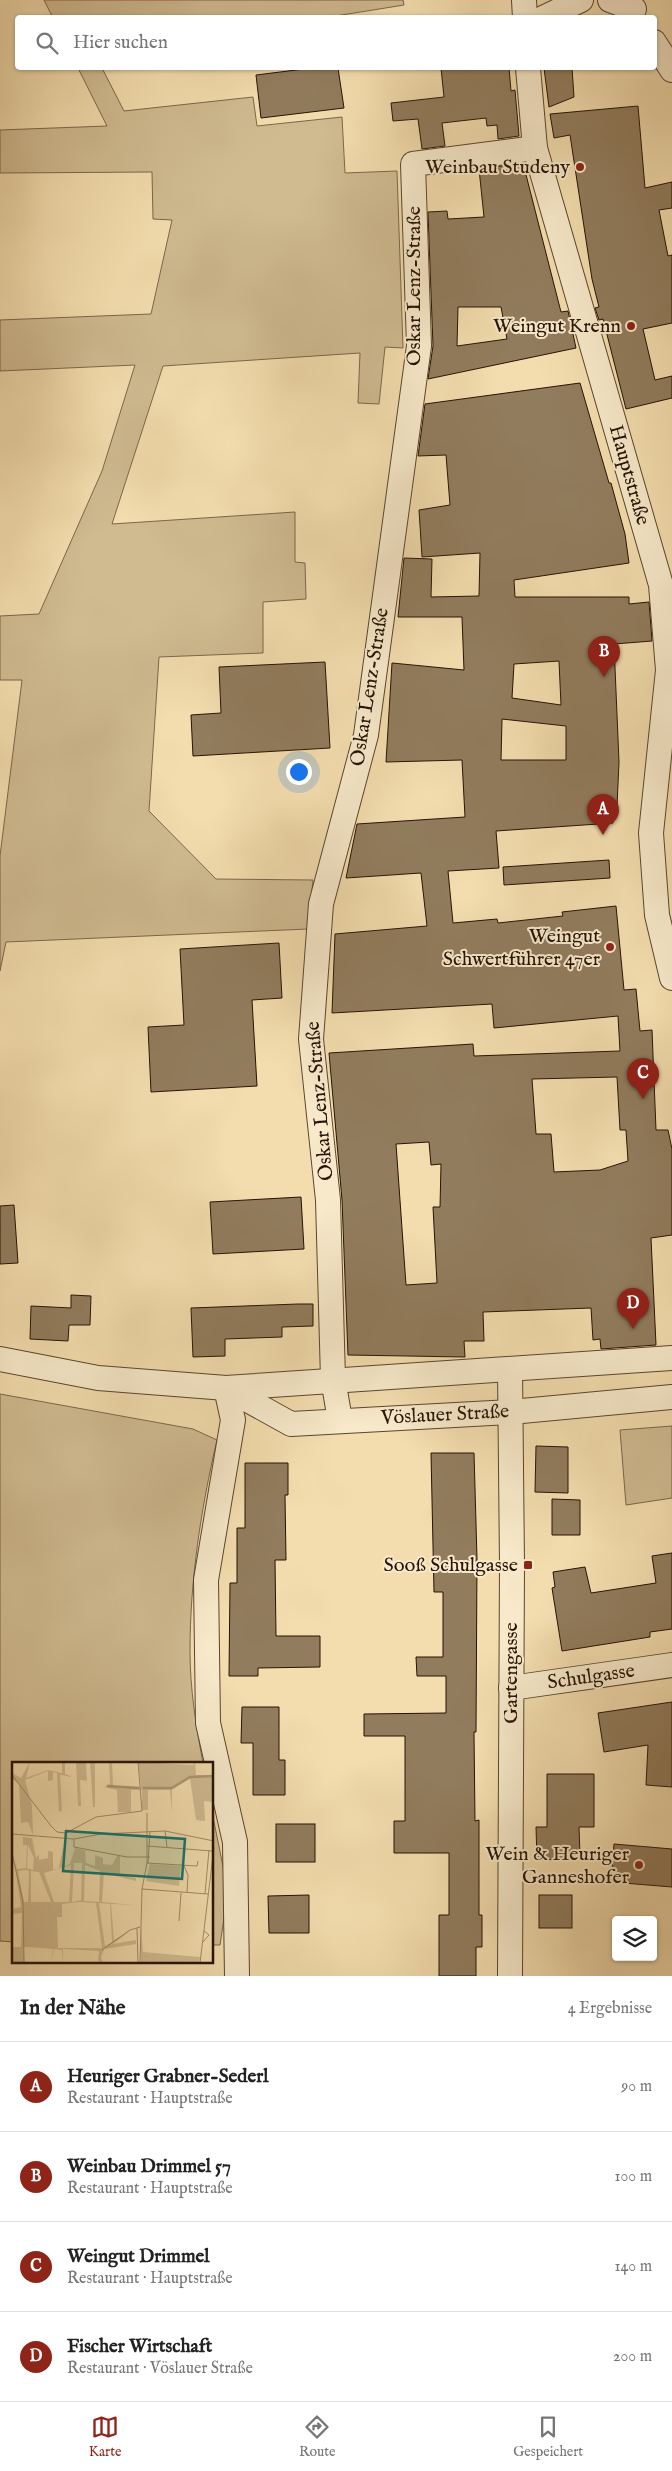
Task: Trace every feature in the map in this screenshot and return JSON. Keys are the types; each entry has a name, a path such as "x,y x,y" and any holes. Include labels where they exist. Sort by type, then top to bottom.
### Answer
{"street":[{"path":"524,0 525,15"},
{"path":"549,15 581,0"},
{"path":"610,0 636,9"},
{"path":"657,47 672,70"},
{"name":"Hauptstraße","path":"528,70 535,148 661,585 668,670 651,834 657,915 672,978"},
{"name":"Oskar Lenz-Straße","path":"340,1420 333,1380 328,1200 311,1039 312,1020 321,904 366,736 419,346 413,164 535,148"},
{"name":"Vöslauer Straße","path":"0,1359 98,1378 226,1388 672,1358"},
{"name":"Gartengasse","path":"510,1369 510,1976"},
{"path":"226,1388 233,1420 206,1580 208,1723 235,1842 237,1976"},
{"name":"Vöslauer Straße","path":"226,1388 291,1424 511,1412 672,1397"},
{"name":"Schulgasse","path":"511,1688 672,1665"}],"shaded area":[{"path":"44,0 403,0 404,5 342,15 52,15"},
{"path":"79,70 103,70 124,111 253,97 257,126 342,117 345,173 397,171 403,348 385,347 379,404 358,403 360,353 163,366 112,524 295,512 295,562 305,563 306,599 263,602 263,653 159,657 149,811 216,879 313,880 308,929 6,942 0,971 0,856 22,680 0,680 0,616 39,614 102,471 135,365 0,371 0,320 151,314 172,220 153,219 152,172 0,173 0,130 107,126"},
{"path":"0,1394 193,1429 217,1440 206,1492 194,1571 192,1598 190,1665 192,1693 203,1762 12,1762 12,1942 0,1941"},
{"path":"672,1426 672,1498 626,1505 620,1430"},
{"path":"214,1822 228,1891 220,1945 214,1945"}],"building":[{"path":"296,70 338,70 344,108 261,118 256,75"},
{"path":"441,70 509,70 511,91 515,90 519,136 498,139 497,125 487,126 486,118 442,123 445,146 422,149 418,119 393,121 391,103 444,97"},
{"path":"544,70 572,70 574,97 549,107"},
{"path":"638,106 645,188 672,182 672,208 659,210 668,256 672,255 672,323 643,329 655,380 672,376 672,398 626,409 603,319 599,320 595,308 599,307 592,279 570,135 554,138 550,114"},
{"path":"523,163 561,312 568,311 576,348 428,379 433,346 428,212 447,211 448,219 484,217 479,169","holes":["458,307 501,307 507,339 457,346"]},
{"path":"580,383 625,534 629,563 514,580 515,597 629,597 629,604 649,602 652,641 614,644 619,762 617,806 612,806 613,823 496,831 499,868 448,871 453,923 497,919 498,923 563,916 562,912 616,906 624,990 636,989 640,1031 652,1030 656,1130 668,1130 672,1149 672,1235 651,1238 656,1345 601,1349 600,1339 593,1340 591,1308 483,1312 484,1341 464,1341 465,1357 348,1355 342,1200 329,1053 473,1044 474,1056 620,1051 618,1016 494,1028 492,1004 332,1013 335,934 427,926 421,873 346,878 357,824 465,817 462,760 386,762 392,663 464,670 462,617 398,617 404,558 432,559 431,597 479,596 480,553 422,557 419,510 450,505 446,455 418,456 425,404","holes":["559,661 561,705 512,698 514,664","502,719 566,726 566,760 501,760","617,1077 620,1130 626,1130 628,1161 600,1170 554,1172 551,1134 536,1134 532,1079","429,1142 431,1165 441,1164 440,1207 433,1207 437,1283 406,1285 396,1144"]},
{"path":"325,662 330,748 193,756 191,715 221,713 219,667"},
{"path":"609,860 610,878 504,885 503,867"},
{"path":"279,943 282,998 252,1000 257,1086 151,1092 148,1027 184,1025 180,949"},
{"path":"301,1197 304,1249 213,1254 210,1202"},
{"path":"14,1205 18,1263 0,1264 0,1206"},
{"path":"71,1295 91,1296 90,1325 69,1325 68,1341 30,1339 31,1306 71,1308"},
{"path":"313,1304 313,1326 282,1327 282,1337 225,1339 225,1356 193,1357 191,1308"},
{"path":"536,1446 568,1447 568,1493 535,1492"},
{"path":"431,1453 474,1453 477,1559 476,1732 474,1732 475,1821 479,1820 479,1915 482,1915 482,1947 476,1947 476,1976 439,1976 439,1915 449,1915 449,1853 394,1853 394,1821 405,1821 405,1736 364,1736 364,1714 446,1713 446,1676 417,1676 416,1657 443,1657 443,1592 434,1592"},
{"path":"245,1463 288,1463 288,1495 285,1495 286,1560 275,1560 276,1636 320,1636 320,1667 258,1668 258,1676 229,1676 230,1583 237,1583 237,1528 245,1528"},
{"path":"552,1499 580,1500 580,1535 552,1535"},
{"path":"672,1553 672,1629 650,1632 650,1637 562,1651 552,1588 555,1587 553,1572 585,1567 591,1593 656,1583 652,1556"},
{"path":"672,1702 672,1787 646,1785 648,1745 604,1752 598,1713"},
{"path":"242,1707 279,1707 279,1760 285,1760 285,1795 253,1795 253,1743 241,1743"},
{"path":"547,1774 594,1774 594,1827 579,1827 580,1855 568,1855 568,1859 537,1860 536,1827 547,1827"},
{"path":"276,1824 315,1824 315,1862 276,1862"},
{"name":"Wein & Heuriger Ganneshofer","path":"614,1844 672,1849 672,1887 611,1882"},
{"path":"309,1895 309,1933 269,1933 268,1896"},
{"path":"539,1895 572,1895 572,1928 539,1928"}],"place":[{"name":"Weinbau Studeny","path":"580,167"},
{"name":"Weingut Krenn","path":"631,326"},
{"name":"Weinbau Drimmel 57","path":"604,677"},
{"name":"Heuriger Grabner-Sederl","path":"603,835"},
{"name":"Weingut Schwertführer 47er","path":"610,947"},
{"name":"Weingut Drimmel","path":"643,1099"},
{"name":"Fischer Wirtschaft","path":"633,1329"},
{"name":"Sooß Schulgasse","path":"528,1565"},
{"name":"Wein & Heuriger Ganneshofer","path":"639,1865"}]}
